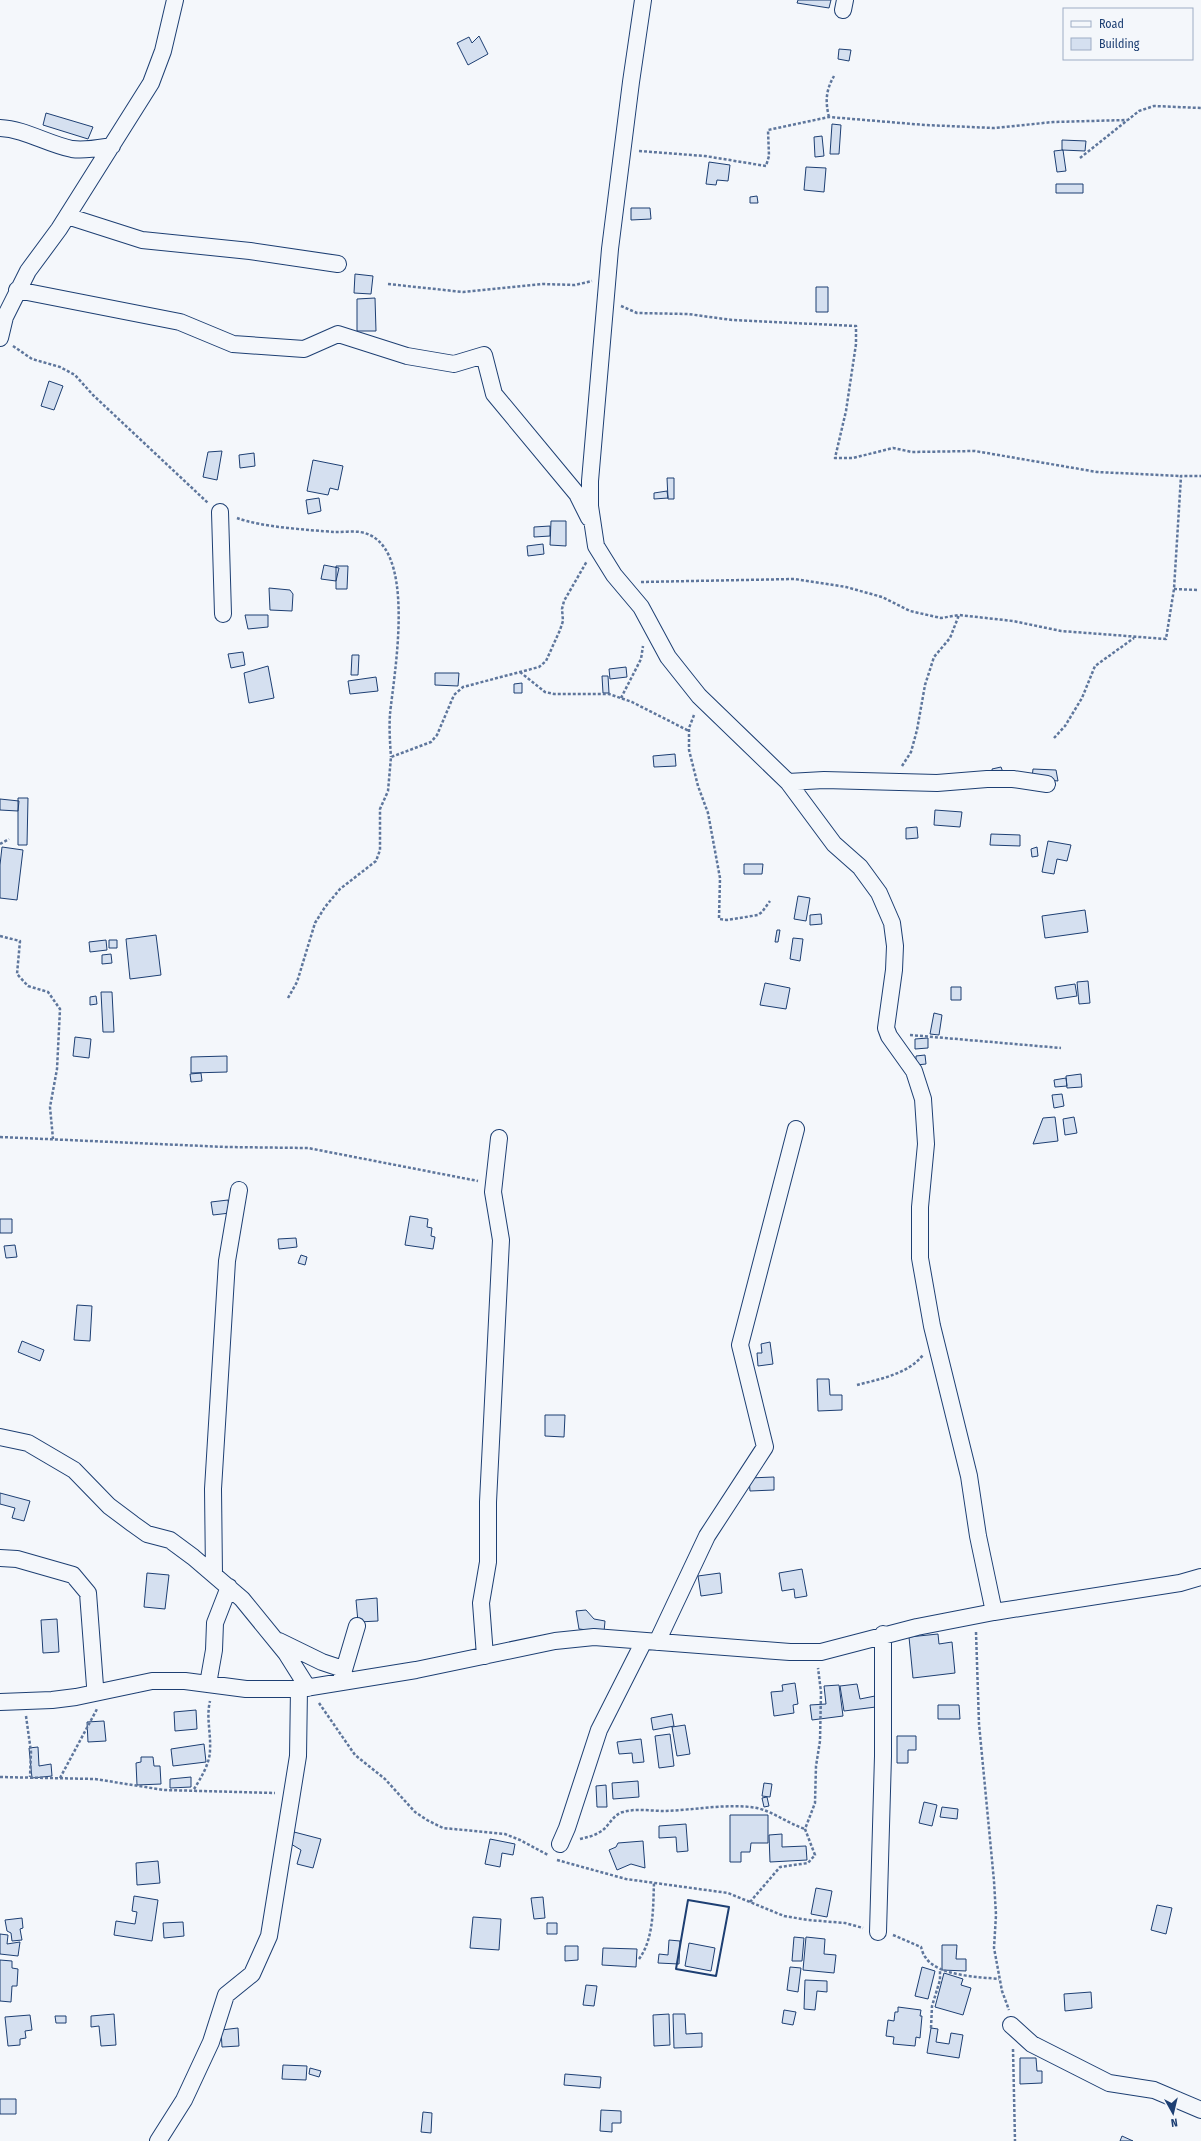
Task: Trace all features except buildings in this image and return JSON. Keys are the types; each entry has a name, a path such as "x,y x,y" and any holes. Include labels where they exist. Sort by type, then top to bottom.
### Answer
{"street":[{"path":"0,337 5,317 17,290 67,216 151,83 163,51 175,0"},
{"path":"643,0 622,150 608,277 590,481 590,506 595,543 614,575 645,614 668,657 705,703 788,782 834,844 860,867 879,893 890,915 895,946 894,970 886,1022 887,1033 914,1072 923,1099 926,1144 920,1207 919,1244 924,1286 934,1334 969,1476 978,1536 994,1612"},
{"path":"0,128 28,134 72,149 96,149 112,146"},
{"path":"67,216 142,240 250,251 338,264"},
{"path":"17,290 180,322 233,344 304,349 338,334 407,356 454,364 484,355 494,394 577,494 592,525"},
{"path":"220,512 223,614"},
{"path":"788,782 824,780 937,783 987,779 1013,779 1047,784"},
{"path":"560,1844 567,1828 599,1730 651,1642 707,1536 765,1446 740,1346 796,1129"},
{"path":"485,1656 481,1603 488,1562 488,1502 500,1240 493,1192 499,1138"},
{"path":"214,1574 213,1489 226,1269 239,1190"},
{"path":"0,1437 28,1443 74,1470 109,1506 147,1534 170,1540 230,1587 242,1598 274,1638 304,1688 298,1756 269,1936 252,1974 226,1995 211,2042 184,2100 158,2141"},
{"path":"0,1558 17,1559 72,1575 88,1592 99,1689"},
{"path":"0,1702 52,1700 99,1689 152,1681 185,1681 246,1689 304,1688 341,1676 416,1670 555,1640 594,1637 790,1652 821,1652 883,1634 994,1612 1180,1583 1201,1577"},
{"path":"209,1684 214,1650 215,1623 230,1587"},
{"path":"341,1676 357,1626"},
{"path":"878,1932 883,1756 883,1634"},
{"path":"274,1638 322,1662 341,1676"},
{"path":"1011,2025 1032,2044 1109,2083 1154,2090 1201,2110"}],"path":[{"path":"829,117 826,102 828,86 834,76"},
{"path":"1080,158 1139,111 1154,106 1201,108"},
{"path":"622,150 705,156 744,161 766,166 769,156 768,130 829,117 925,125 994,128 1053,122 1127,120"},
{"path":"388,284 463,292 543,284 575,285 608,277"},
{"path":"606,300 638,313 688,314 732,320 856,326 856,344 846,411 835,458 853,458 893,448 912,452 975,451 1097,472 1201,476"},
{"path":"0,337 25,356 60,367 75,376 93,395 220,512 242,520 295,528 360,532 373,537 383,545 393,564 397,583 398,634 390,717 391,757 388,791 380,809 380,850 376,861 340,889 325,907 315,923 297,982 288,998"},
{"path":"620,582 795,579 846,587 882,597 910,611 941,618 960,615 1013,621 1061,631 1135,638 1166,639 1174,589 1181,476"},
{"path":"391,757 431,742 437,735 454,695 463,687 539,667 546,661 564,621 562,609 564,601 582,572 595,543"},
{"path":"1174,589 1198,590"},
{"path":"621,698 641,659 645,614"},
{"path":"895,783 898,774 910,752 917,730 925,685 934,657 950,638 960,615"},
{"path":"1054,738 1065,726 1082,698 1095,666 1135,638"},
{"path":"520,672 545,692 554,694 602,694 621,698 638,704 689,731"},
{"path":"705,703 694,716 689,731 689,750 698,786 708,814 720,878 719,919 727,920 758,915 770,902"},
{"path":"0,844 9,838"},
{"path":"0,936 20,941 18,974 28,986 48,992 60,1009 57,1069 50,1107 53,1139"},
{"path":"887,1033 1061,1048"},
{"path":"0,1137 226,1147 308,1148 479,1181 493,1192"},
{"path":"857,1385 894,1375 913,1364 926,1351 934,1334"},
{"path":"976,1616 979,1724 992,1840 996,1915 994,1948 999,1979 1011,2025 1015,2141"},
{"path":"750,1902 780,1867 808,1863 815,1855 804,1829 815,1803 816,1766 820,1741 822,1692 819,1672 813,1652"},
{"path":"194,1790 204,1773 210,1751 207,1718 209,1684"},
{"path":"304,1688 355,1756 384,1779 415,1812 443,1828 505,1834 562,1863 626,1879 728,1893 784,1916 808,1920 846,1923 921,1947 926,1958 940,1970 999,1979"},
{"path":"60,1778 86,1732 99,1689"},
{"path":"23,1700 31,1752 30,1777"},
{"path":"0,1777 95,1779 164,1790 292,1794"},
{"path":"540,1851 601,1832 613,1817 620,1813 636,1810 663,1811 742,1807 757,1808 768,1811 788,1824 804,1829"},
{"path":"639,1959 644,1952 647,1942 654,1883"},
{"path":"931,2028 932,2006 940,1980 940,1970"}],"wall":[{"path":"688,1900 729,1907 716,1976 676,1969 688,1900"}]}
